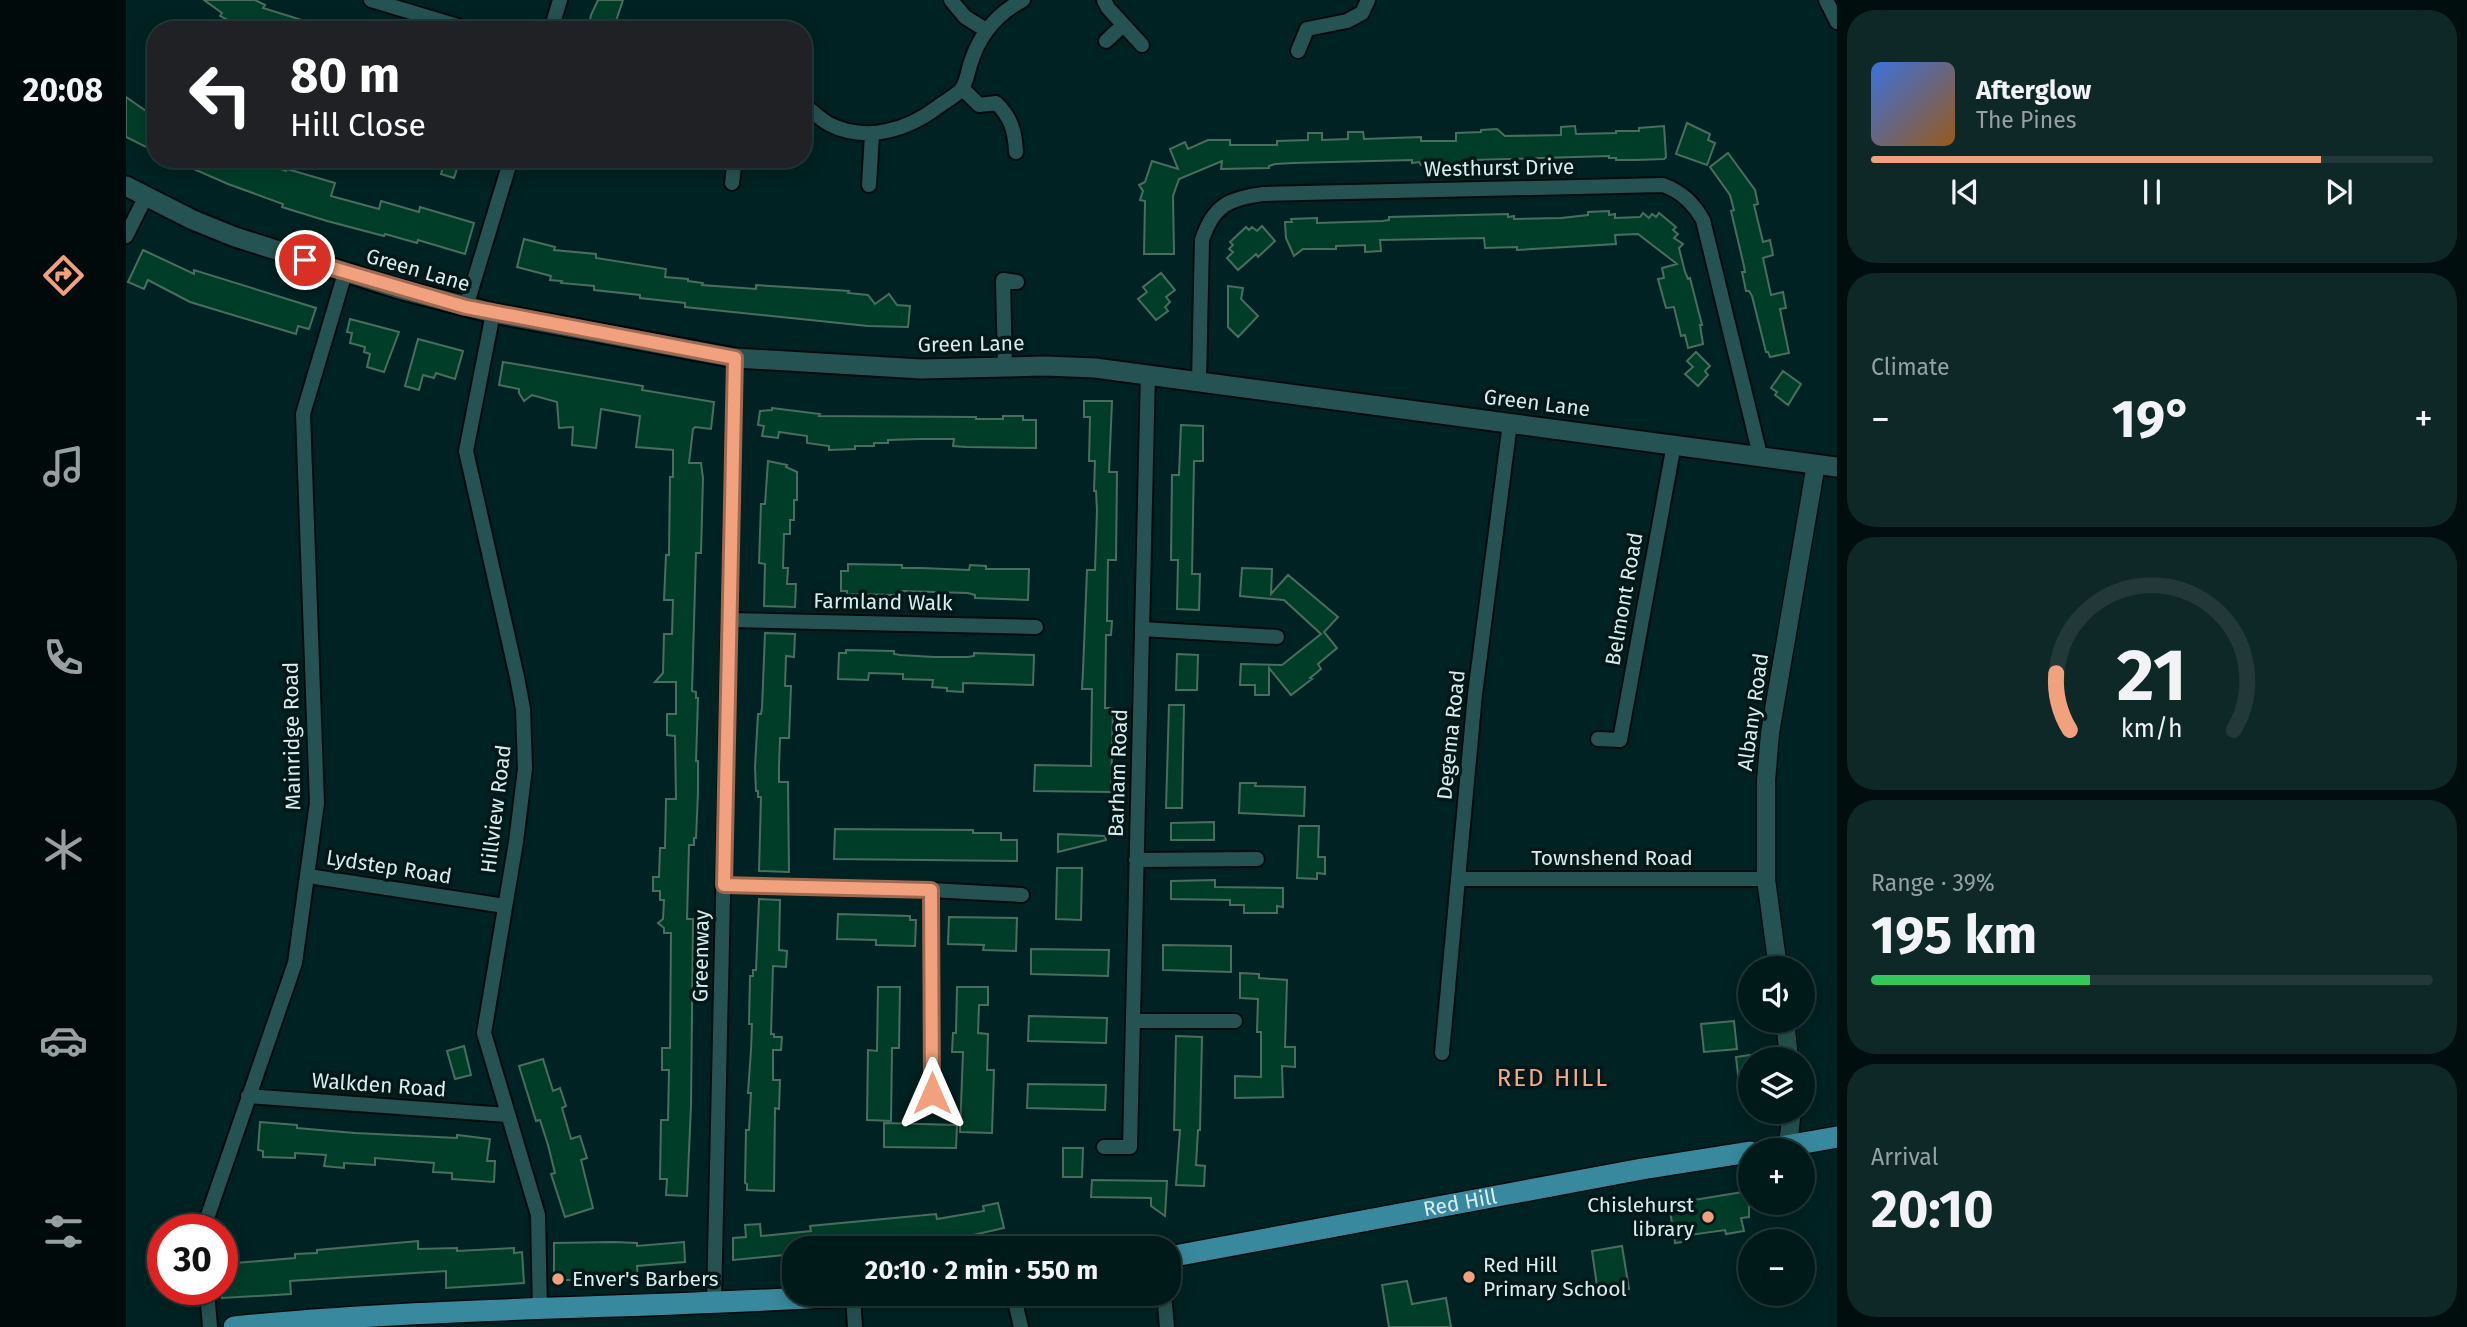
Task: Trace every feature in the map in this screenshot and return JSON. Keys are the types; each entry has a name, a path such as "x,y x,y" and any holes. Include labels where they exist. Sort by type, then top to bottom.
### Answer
{"main road":[{"name":"Green Lane","path":"126,186 145,198 235,237 345,273 493,313 735,358 921,369 1095,368 1148,373 1837,467"},
{"path":"1815,1140 1837,1137"},
{"name":"Red Hill","path":"1181,1255 1642,1169 1738,1154"},
{"path":"234,1327 333,1317 393,1321 540,1309 782,1300"}],"street":[{"path":"371,0 441,21"},
{"path":"554,21 560,0"},
{"path":"951,0 965,17 986,30"},
{"path":"812,111 828,124 850,132 872,134 903,127 929,114 962,89 974,51 986,30 996,19 1023,0"},
{"path":"1104,0 1142,44"},
{"path":"1298,51 1307,29 1348,20 1362,13 1368,0"},
{"path":"1826,0 1837,23"},
{"path":"1106,41 1123,25"},
{"path":"962,89 979,105 996,103 1006,113 1015,131 1016,152"},
{"path":"869,185 872,134"},
{"path":"466,307 508,168"},
{"path":"732,183 734,168"},
{"name":"Westhurst Drive","path":"1199,380 1202,240 1208,222 1221,206 1242,196 1663,185 1679,191 1695,206 1703,220 1759,455"},
{"path":"126,236 145,198"},
{"name":"Mainridge Road","path":"208,1214 295,963 317,803 303,414 345,273"},
{"path":"1004,280 1005,367"},
{"name":"Hillview Road","path":"493,313 466,451 523,709 525,768 484,1033 538,1215 540,1309"},
{"name":"Greenway","path":"714,1303 735,358"},
{"name":"Barham Road","path":"1104,1147 1130,1147 1148,373"},
{"name":"Degema Road","path":"1442,1053 1475,694 1510,422"},
{"name":"Belmont Road","path":"1598,739 1620,740 1674,444"},
{"name":"Albany Road","path":"1776,956 1766,879 1766,781 1770,733 1816,464"},
{"name":"Farmland Walk","path":"729,620 1036,627"},
{"path":"1142,629 1277,637"},
{"path":"1136,860 1256,859"},
{"name":"Lydstep Road","path":"307,876 505,906"},
{"name":"Townshend Road","path":"1458,879 1766,879"},
{"path":"724,885 1022,895"},
{"path":"931,890 932,1093"},
{"path":"1134,1021 1235,1021"},
{"name":"Walkden Road","path":"248,1096 507,1115"},
{"path":"208,1305 210,1327"},
{"path":"854,1306 855,1327"},
{"path":"1016,1306 1021,1327"},
{"path":"1165,1306 1167,1327"}],"building":[{"path":"204,0 255,0 265,5 263,8 305,21 230,21 220,16 222,13"},
{"path":"598,0 623,0 616,21 590,21"},
{"path":"126,97 147,112 147,148 126,137"},
{"path":"1687,123 1710,134 1708,140 1715,143 1707,165 1676,154"},
{"path":"1575,126 1576,134 1639,131 1639,128 1664,126 1666,157 1636,160 1616,160 1609,156 1472,160 1466,161 1466,164 1421,165 1419,162 1412,163 1412,160 1293,163 1275,164 1269,168 1221,169 1222,161 1179,179 1173,196 1174,254 1144,254 1145,201 1140,200 1143,191 1139,185 1145,182 1152,161 1178,169 1170,149 1185,142 1188,149 1208,140 1230,140 1230,145 1277,145 1277,141 1308,140 1308,133 1322,133 1322,140 1348,139 1348,132 1363,132 1364,139 1421,137 1421,141 1456,141 1456,133 1497,129 1505,136 1561,135 1561,127"},
{"path":"1728,153 1755,190 1758,204 1754,205 1763,242 1770,240 1773,255 1763,258 1771,295 1783,292 1786,308 1780,309 1789,353 1770,357 1766,352 1752,296 1746,291 1742,272 1745,272 1744,266 1731,211 1734,210 1730,195 1710,167"},
{"path":"192,168 287,169 335,183 331,196 379,209 381,201 419,212 420,207 474,223 465,254 418,240 417,243 327,221 282,207 283,204"},
{"path":"443,168 457,168 454,178 441,174"},
{"path":"1609,211 1609,215 1615,214 1615,218 1640,217 1643,213 1649,218 1652,214 1656,217 1659,213 1676,227 1673,230 1678,234 1674,238 1683,244 1679,248 1702,325 1703,344 1688,348 1685,335 1681,336 1674,307 1666,308 1658,279 1664,278 1662,268 1677,264 1638,234 1615,235 1616,244 1517,250 1517,247 1485,248 1484,238 1380,240 1381,251 1365,252 1365,245 1336,246 1336,249 1303,249 1294,256 1286,238 1285,222 1292,222 1291,219 1317,218 1317,223 1383,221 1389,220 1389,217 1508,214 1508,217 1514,216 1514,219 1561,218"},
{"path":"1262,226 1275,241 1258,257 1256,254 1238,270 1227,258 1233,252 1229,249 1233,245 1230,242 1246,227 1257,231"},
{"path":"524,239 555,247 554,250 596,254 596,258 666,269 665,277 688,279 703,283 702,285 756,289 756,285 849,291 848,293 868,295 875,304 889,294 897,305 910,306 908,327 868,326 685,307 685,303 594,290 594,286 561,283 562,281 550,280 551,276 517,267"},
{"path":"143,250 194,274 194,270 316,308 309,329 298,326 296,334 190,302 148,280 144,289 128,282"},
{"path":"1161,273 1175,290 1166,297 1170,302 1165,307 1168,311 1156,320 1138,299 1147,292 1143,287"},
{"path":"1228,286 1243,288 1241,299 1258,316 1238,337 1228,327"},
{"path":"350,319 399,332 384,372 367,367 370,354 364,352 365,347 350,343 352,333 347,332"},
{"path":"418,339 463,351 455,379 436,373 434,378 423,375 419,390 405,386"},
{"path":"1696,352 1710,366 1705,371 1708,375 1698,386 1685,374 1693,367 1687,361"},
{"path":"503,362 643,386 642,390 714,402 711,429 693,429 689,463 701,463 703,478 701,553 696,553 692,691 696,692 698,698 698,792 696,838 694,845 689,845 687,919 693,919 687,1196 666,1195 667,1179 660,1179 661,1120 668,1120 669,1070 662,1070 662,1048 670,1048 671,933 664,933 664,928 658,923 663,919 664,900 660,900 660,891 653,891 653,877 659,877 660,848 665,848 666,799 676,799 675,736 667,735 667,714 676,714 676,682 655,682 663,673 664,634 672,634 673,600 664,600 666,555 669,555 673,450 636,447 640,416 601,409 596,448 572,445 573,427 559,428 557,402 532,395 524,401 519,389 499,385"},
{"path":"1783,371 1801,384 1788,405 1775,395 1777,392 1771,388"},
{"path":"1084,401 1112,401 1109,472 1117,472 1116,560 1108,560 1107,621 1112,621 1111,635 1106,635 1105,708 1113,708 1111,792 1034,791 1035,765 1091,766 1092,689 1082,689 1087,570 1095,570 1097,510 1094,491 1095,461 1089,461 1090,417 1084,417"},
{"path":"772,408 820,414 819,416 1003,419 1003,416 1023,416 1023,420 1036,420 1036,448 953,446 954,439 919,439 888,440 888,443 874,443 874,446 829,450 829,446 807,443 807,436 779,432 778,438 762,436 764,426 758,425 760,411"},
{"path":"1181,425 1203,426 1203,461 1194,461 1192,574 1200,574 1199,610 1177,609 1178,560 1171,560 1172,475 1179,475"},
{"path":"768,461 787,465 786,467 797,472 797,500 794,500 794,520 790,520 790,534 784,534 783,568 788,568 787,584 796,584 795,607 764,606 765,564 759,563 761,504 765,504"},
{"path":"848,564 969,570 970,565 986,566 986,569 1029,569 1028,600 975,598 975,595 968,593 901,591 895,595 847,594 847,591 841,591 841,571 848,571"},
{"path":"1242,568 1272,569 1271,594 1288,575 1338,617 1324,632 1337,648 1318,664 1321,669 1310,678 1312,679 1291,695 1269,668 1269,695 1255,695 1255,685 1240,685 1241,664 1282,665 1321,634 1284,600 1240,596"},
{"path":"765,633 795,634 794,657 786,656 785,686 791,686 789,738 780,738 779,767 779,782 788,782 789,872 759,871 761,797 758,797 756,791 755,767 758,714 761,714 762,708"},
{"path":"846,650 894,651 894,654 900,655 934,657 968,657 974,656 974,653 1034,655 1033,685 963,683 963,692 932,687 933,680 903,679 903,674 869,673 868,680 838,679 839,653 846,653"},
{"path":"1177,654 1198,655 1197,690 1176,690"},
{"path":"1169,705 1184,705 1182,808 1166,808"},
{"path":"1240,783 1305,787 1304,816 1239,813"},
{"path":"1214,822 1214,840 1171,840 1171,823"},
{"path":"1299,826 1319,826 1318,857 1325,857 1325,874 1317,873 1317,879 1297,878"},
{"path":"835,829 973,830 973,833 1001,833 1001,840 1017,840 1017,861 834,859"},
{"path":"1058,834 1105,836 1106,840 1058,852"},
{"path":"1057,868 1082,868 1081,920 1056,919"},
{"path":"1215,880 1215,887 1283,888 1283,907 1277,906 1277,913 1244,913 1244,905 1230,905 1230,900 1171,899 1171,881"},
{"path":"759,899 780,900 779,950 787,951 786,967 773,966 771,1034 774,1034 774,1037 782,1037 781,1050 773,1050 773,1080 780,1080 779,1109 775,1108 774,1191 747,1190 745,1183 746,1130 749,1130 751,1093 748,1093 752,1024 749,1024 750,976 753,976 753,970 756,970"},
{"path":"838,914 910,916 910,920 916,920 915,946 876,945 876,940 837,939"},
{"path":"949,917 1017,918 1016,951 983,950 984,945 948,944"},
{"path":"1163,945 1231,946 1231,972 1163,970"},
{"path":"1031,949 1109,950 1108,976 1031,974"},
{"path":"1240,973 1259,974 1259,978 1287,980 1285,1047 1295,1047 1295,1067 1282,1066 1283,1097 1235,1098 1235,1076 1261,1077 1261,1032 1257,1032 1258,999 1240,998"},
{"path":"878,987 900,987 899,1048 892,1048 891,1121 867,1120 868,1050 877,1051"},
{"path":"957,987 988,987 988,1005 979,1005 978,1033 988,1034 987,1070 994,1070 992,1133 960,1132 963,1052 952,1052 953,1033 956,1033"},
{"path":"1029,1016 1107,1018 1106,1043 1028,1041"},
{"path":"1734,1021 1737,1049 1704,1052 1701,1024"},
{"path":"1176,1036 1202,1037 1200,1130 1196,1165 1205,1166 1204,1186 1176,1185 1180,1130 1174,1130"},
{"path":"464,1046 471,1075 455,1079 447,1051"},
{"path":"543,1059 553,1091 560,1088 566,1106 562,1108 571,1139 580,1136 587,1158 581,1160 593,1208 565,1217 551,1174 555,1173 548,1145 540,1120 536,1121 519,1066"},
{"path":"1028,1084 1106,1085 1105,1110 1027,1108"},
{"path":"260,1122 355,1133 457,1138 457,1135 490,1139 487,1161 495,1161 494,1182 452,1179 452,1173 433,1172 434,1163 375,1158 375,1165 344,1163 344,1168 324,1166 326,1155 295,1153 295,1158 263,1157 263,1151 258,1150"},
{"path":"884,1123 957,1125 956,1148 884,1147"},
{"path":"1063,1148 1083,1148 1082,1177 1063,1177"},
{"path":"1092,1180 1167,1181 1165,1216 1151,1206 1151,1198 1091,1197"},
{"name":"Chislehurst library","path":"1738,1193 1738,1215 1749,1217 1741,1218 1744,1229 1738,1229 1738,1232 1726,1234 1725,1230 1689,1235 1689,1241 1675,1243 1669,1204"},
{"path":"998,1203 1004,1228 967,1236 782,1236 782,1255 733,1260 733,1238 746,1237 745,1225 760,1224 761,1236 811,1231 810,1226 936,1214 937,1219 984,1211 983,1206"},
{"path":"418,1241 418,1249 457,1248 457,1251 514,1248 514,1253 522,1252 524,1283 446,1288 446,1271 290,1281 291,1294 238,1297 238,1263 295,1258 295,1254 317,1253 317,1250"},
{"path":"684,1242 685,1262 637,1266 638,1280 554,1280 554,1243 637,1243 637,1246"},
{"path":"1622,1246 1629,1289 1598,1293 1592,1251"},
{"path":"1407,1281 1412,1304 1446,1298 1451,1327 1389,1327 1382,1285"}],"place":[{"name":"Chislehurst library","path":"1708,1217"},
{"name":"Red Hill Primary School","path":"1469,1277"},
{"name":"Enver's Barbers","path":"558,1279"}],"district":[{"name":"RED HILL","path":"1553,1078"}],"route":[{"path":"305,260 466,307 735,358 724,885 931,890 932,1093"}]}
